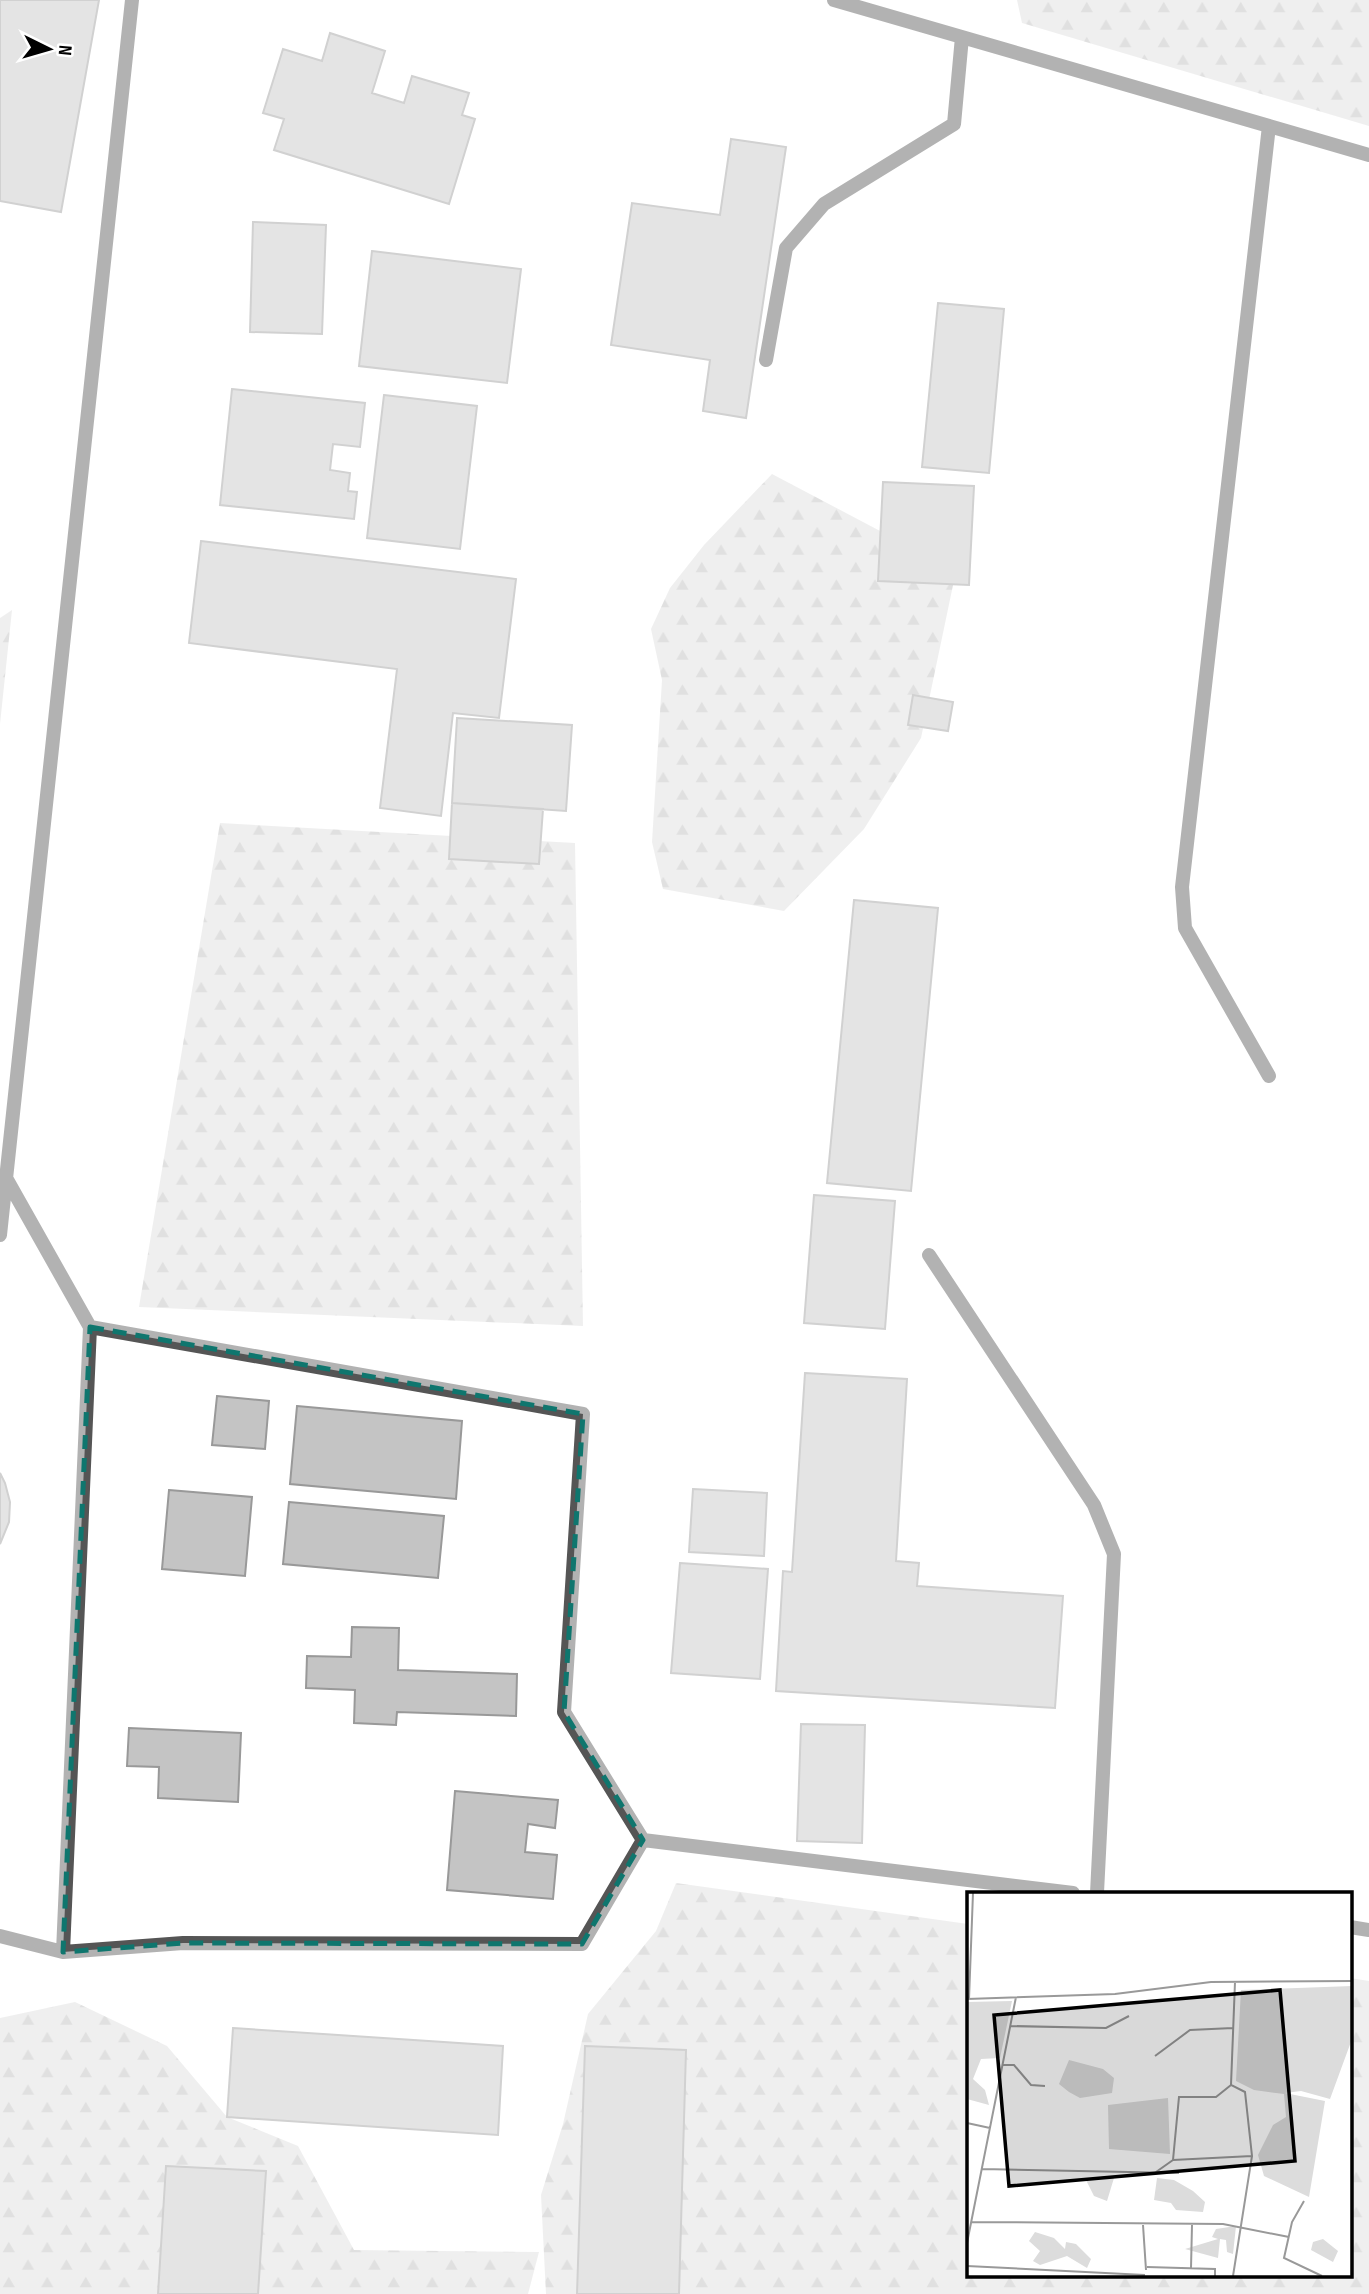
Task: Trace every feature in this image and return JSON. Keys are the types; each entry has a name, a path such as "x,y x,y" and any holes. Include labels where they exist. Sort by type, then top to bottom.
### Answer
{"street":[{"path":"0,1235 132,0"},
{"path":"834,0 1369,155"},
{"path":"766,360 786,248 824,204 954,124 962,37"},
{"path":"1269,125 1182,887 1185,928 1269,1076"},
{"path":"6,1178 90,1327 63,1952"},
{"path":"929,1255 1094,1505 1114,1554 1097,1892"},
{"path":"90,1327 583,1414 564,1712 643,1840"},
{"path":"643,1840 1065,1892"},
{"path":"0,1936 63,1952 183,1943 582,1944 643,1840"}],"highlighted area":[{"path":"90,1327 583,1414 564,1712 643,1840 582,1944 183,1943 63,1952"}],"green space":[{"path":"1017,0 1369,0 1369,126 1022,23"},
{"path":"772,474 956,571 921,738 864,829 784,911 663,889 652,842 662,680 651,629 670,588 704,545"},
{"path":"12,610 0,724 0,618"},
{"path":"220,823 575,843 583,1326 139,1307"},
{"path":"676,1883 967,1924 967,2276 1352,2276 1352,1978 1369,1981 1369,2294 546,2294 541,2195 563,2124 588,2014 656,1931"},
{"path":"75,2002 167,2046 227,2117 298,2146 354,2250 539,2252 528,2294 0,2294 0,2018"}],"building":[{"path":"0,0 99,0 61,212 0,201"},
{"path":"330,33 385,51 372,93 404,103 412,76 469,93 462,115 475,119 449,204 274,150 284,119 263,113 283,49 322,61"},
{"path":"731,139 786,147 746,418 703,411 710,360 611,345 632,203 720,215"},
{"path":"253,222 326,225 322,334 250,332"},
{"path":"372,251 521,269 507,383 359,366"},
{"path":"938,303 1004,309 989,473 922,467"},
{"path":"232,389 365,403 360,447 333,444 330,470 350,473 348,491 357,492 354,519 220,505"},
{"path":"384,395 477,406 460,549 367,538"},
{"path":"883,482 974,486 969,585 878,581"},
{"path":"201,541 516,579 499,718 453,713 441,816 380,808 397,669 189,643"},
{"path":"913,695 953,702 948,731 908,725"},
{"path":"457,718 572,725 566,811 452,803"},
{"path":"452,803 543,809 539,864 449,859"},
{"path":"854,900 938,908 911,1191 827,1183"},
{"path":"814,1195 895,1201 885,1329 804,1323"},
{"path":"805,1373 907,1379 896,1561 919,1563 917,1586 1063,1596 1055,1708 776,1691 783,1571 792,1572"},
{"path":"217,1396 269,1401 265,1449 212,1445"},
{"path":"297,1406 462,1421 456,1499 290,1484"},
{"path":"0,1473 10,1502 9,1522 0,1544"},
{"path":"693,1489 767,1493 764,1556 689,1552"},
{"path":"169,1490 252,1497 245,1576 162,1569"},
{"path":"289,1502 444,1516 438,1578 283,1564"},
{"path":"680,1563 768,1569 760,1679 671,1673"},
{"path":"352,1627 399,1628 398,1670 517,1674 516,1716 397,1712 396,1725 354,1723 355,1690 306,1688 307,1656 351,1657"},
{"path":"801,1724 865,1725 862,1843 797,1841"},
{"path":"129,1728 241,1733 238,1802 158,1798 159,1767 127,1766"},
{"path":"455,1791 558,1800 555,1828 528,1824 525,1852 557,1855 553,1899 447,1890"},
{"path":"233,2028 503,2046 498,2135 227,2117"},
{"path":"585,2046 686,2050 679,2294 577,2294"},
{"path":"166,2166 266,2171 258,2294 158,2294"}]}
